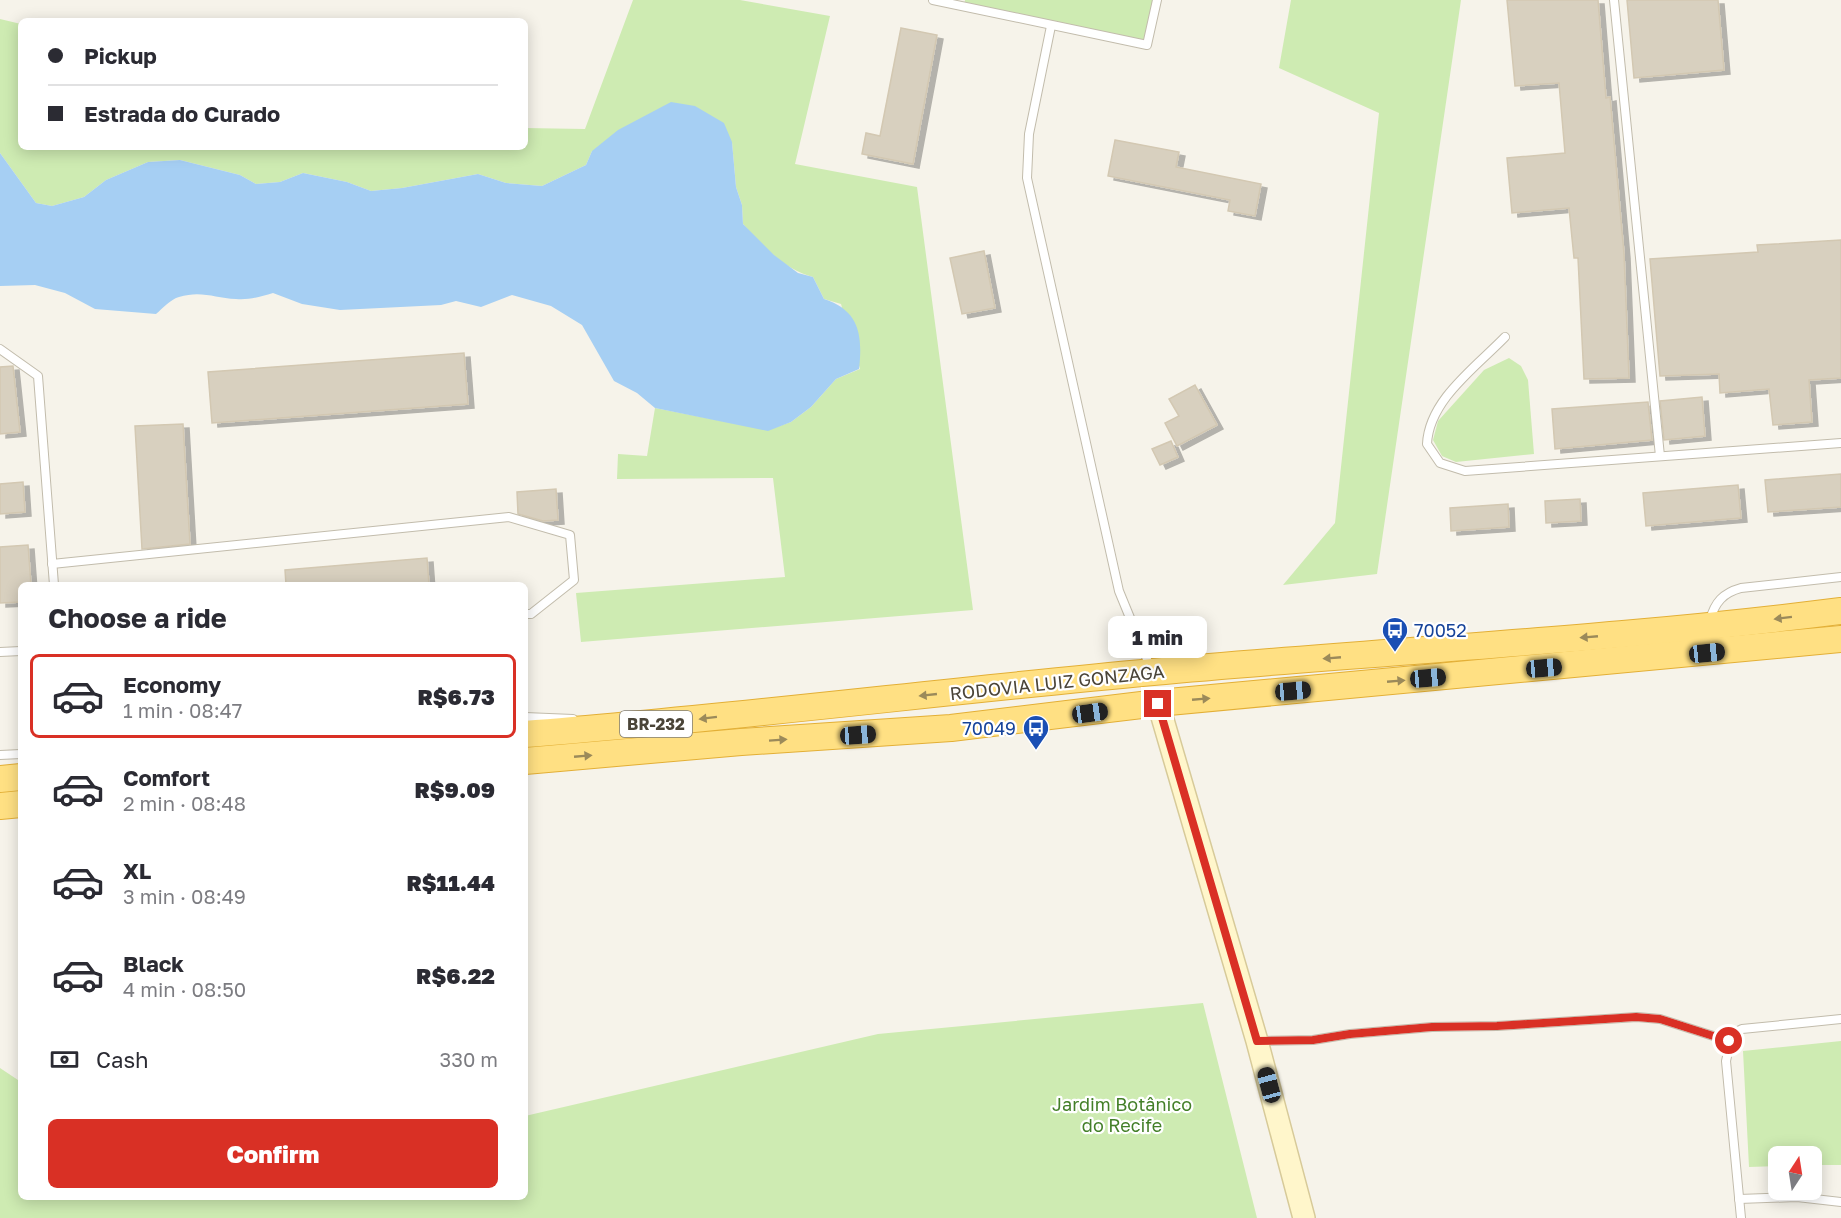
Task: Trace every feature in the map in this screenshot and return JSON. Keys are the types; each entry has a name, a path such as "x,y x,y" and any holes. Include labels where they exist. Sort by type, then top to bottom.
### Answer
{"highway":[{"name":"RODOVIA LUIZ GONZAGA","path":"528,735 640,726 1153,672 1708,628 1841,611"},
{"name":"RODOVIA LUIZ GONZAGA","path":"528,761 741,742 951,728 1158,704 1841,639"},
{"path":"0,779 18,777"},
{"path":"0,806 18,804"}],"main road":[{"path":"1158,704 1257,1041 1304,1218"}],"lane":[{"path":"933,0 964,3 1051,26 1147,45 1156,0"},
{"path":"1614,0 1660,456"},
{"path":"1051,26 1029,134 1027,178 1119,591 1153,672"},
{"path":"1505,337 1438,407 1428,429 1426,444 1440,463 1465,471 1841,443"},
{"path":"0,350 38,376 54,582"},
{"path":"52,564 509,517 570,535 574,580 528,614"},
{"path":"1708,628 1714,608 1726,592 1741,588 1841,577"},
{"path":"0,652 18,651"},
{"path":"528,717 640,726"},
{"path":"0,755 18,754"},
{"path":"1257,1041 1313,1040 1350,1034 1432,1027 1497,1026 1636,1017 1660,1019 1729,1041"},
{"path":"1741,1218 1726,1061 1732,1035 1742,1029 1841,1019"},
{"path":"1739,1199 1797,1197 1841,1202"}],"green space":[{"path":"633,0 740,0 830,16 795,164 917,187 973,610 581,642 576,593 785,577 773,478 617,479 618,454 647,456 655,408 768,430 791,422 811,407 836,379 860,369 841,304 824,299 813,277 784,263 766,249 743,224 742,205 736,187 732,142 592,151 586,165 542,186 506,183 478,174 402,188 371,191 347,182 303,173 280,182 256,184 240,175 180,160 148,162 106,180 84,197 52,206 36,203 0,153 0,19 18,23 18,150 528,150 528,128 585,129"},
{"path":"965,0 1157,0 1147,45 964,7"},
{"path":"1291,0 1461,0 1377,574 1283,585 1335,523 1379,113 1279,68"},
{"path":"1509,358 1521,366 1528,380 1534,454 1456,462 1442,456 1433,440 1438,421 1484,370"},
{"name":"Jardim Botânico do Recife","path":"1203,1003 1257,1218 0,1218 0,1068 18,1080 18,1200 528,1200 528,1115 878,1034"},
{"path":"1841,1041 1841,1165 1822,1165 1822,1146 1768,1146 1768,1166 1749,1167 1743,1051"}],"water":[{"path":"671,102 695,106 724,123 732,142 736,187 742,205 743,224 774,255 798,273 813,277 824,299 836,304 852,317 859,335 859,369 836,379 811,407 791,422 768,431 655,408 637,393 614,381 582,325 551,306 512,295 481,307 456,301 441,305 340,310 302,304 273,293 241,299 194,294 176,298 156,314 95,309 65,293 35,285 0,286 0,153 36,203 52,206 84,197 106,180 148,162 180,160 240,175 256,184 280,182 303,173 347,182 371,191 402,188 478,174 506,183 542,186 586,165 592,151 618,130"}],"building":[{"path":"1507,0 1598,0 1606,98 1610,97 1624,254 1629,378 1584,379 1578,258 1574,258 1569,208 1512,213 1507,158 1565,153 1559,83 1515,86"},
{"path":"1627,0 1718,0 1724,70 1634,78"},
{"path":"901,28 937,35 913,164 862,154 866,133 880,136"},
{"path":"1115,140 1179,152 1176,167 1261,184 1255,216 1228,211 1230,200 1108,176"},
{"path":"1841,240 1841,378 1809,380 1812,422 1773,425 1769,389 1720,393 1719,374 1660,376 1650,259 1758,252 1757,245"},
{"path":"984,251 995,308 962,314 950,258"},
{"path":"464,353 468,404 212,423 208,372"},
{"path":"13,366 20,432 0,434 0,367"},
{"path":"1195,385 1217,425 1177,446 1165,423 1179,416 1169,399"},
{"path":"1702,397 1705,436 1664,440 1660,401"},
{"path":"1648,402 1652,440 1555,449 1552,409"},
{"path":"183,424 190,544 142,549 135,426"},
{"path":"1171,441 1178,457 1160,465 1152,449"},
{"path":"1841,474 1841,507 1768,512 1765,480"},
{"path":"23,482 25,512 0,514 0,484"},
{"path":"1738,485 1741,518 1646,526 1643,493"},
{"path":"556,489 558,520 543,521 518,514 517,492"},
{"path":"1580,499 1581,521 1546,523 1545,501"},
{"path":"1508,504 1509,527 1451,531 1450,508"},
{"path":"28,545 31,582 18,582 18,602 0,603 0,547"},
{"path":"427,558 429,582 286,582 285,570"}],"place":[{"name":"70052","path":"1395,653"},
{"name":"70049","path":"1036,751"}],"route":[{"path":"1158,704 1257,1041 1313,1040 1350,1034 1432,1027 1497,1026 1636,1017 1660,1019 1729,1041"}]}
